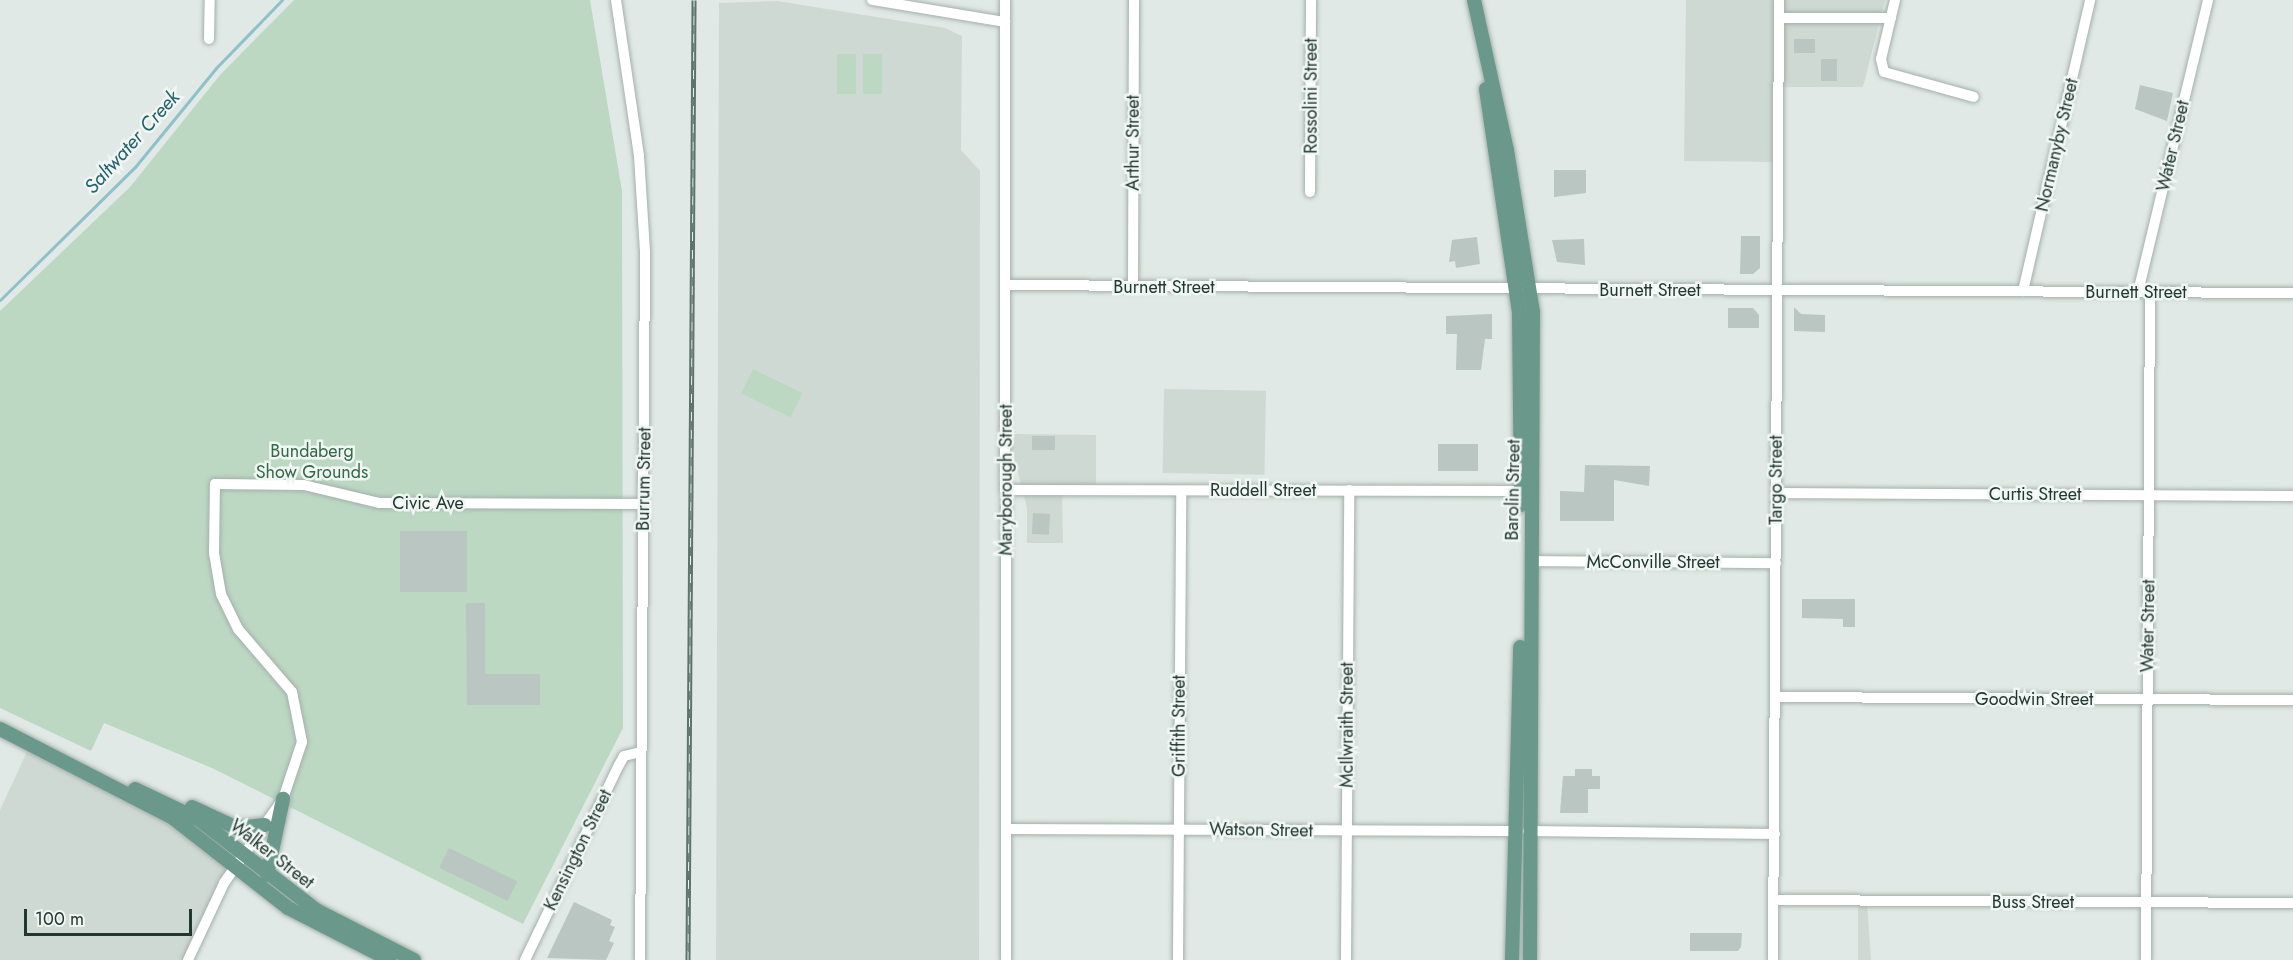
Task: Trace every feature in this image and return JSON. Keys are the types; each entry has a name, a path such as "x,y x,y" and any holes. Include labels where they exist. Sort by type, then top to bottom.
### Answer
{"main road":[{"name":"Barolin Street","path":"1474,0 1523,289 1530,561 1522,831 1512,960"},
{"name":"Barolin Street","path":"1523,289 1522,831 1530,960"},
{"name":"Walker Street","path":"0,729 108,781 173,818 238,862 267,875 316,910 414,960"},
{"name":"Walker Street","path":"108,781 131,787 198,819 238,862 288,908 390,960"},
{"path":"131,787 164,792 237,828 266,825"},
{"path":"267,875 283,799"}],"street":[{"path":"209,39 210,0"},
{"name":"Burrum Street","path":"616,0 643,191 647,375 643,504 640,960"},
{"path":"872,0 1005,22"},
{"name":"Arthur Street","path":"1133,287 1134,0"},
{"name":"Rossolini Street","path":"1310,192 1311,0"},
{"name":"Targo Street","path":"1773,960 1779,0"},
{"path":"1895,0 1881,59 1884,72 1974,98"},
{"name":"Normanyby Street","path":"2023,291 2090,0"},
{"name":"Water Street","path":"2146,960 2150,495 2144,292 2208,0"},
{"name":"Maryborough Street","path":"1006,1 1006,960"},
{"path":"1779,18 1891,18"},
{"name":"Burnett Street","path":"1007,285 2293,293"},
{"name":"Civic Ave","path":"283,799 301,751 300,716 286,680 238,629 221,594 214,553 215,484 304,485 379,503 643,504"},
{"name":"Ruddell Street","path":"1006,490 1521,491"},
{"name":"McIlwraith Street","path":"1346,960 1349,490"},
{"name":"Griffith Street","path":"1178,960 1181,492"},
{"name":"Curtis Street","path":"1776,493 2293,496"},
{"name":"McConville Street","path":"1530,561 1776,563"},
{"name":"Goodwin Street","path":"1775,697 2293,700"},
{"name":"Kensington Street","path":"525,960 624,756 641,752"},
{"path":"188,960 238,862 283,799"},
{"name":"Watson Street","path":"1006,829 1774,834"},
{"name":"Buss Street","path":"1773,900 2293,903"}],"shaded area":[{"path":"1686,0 1885,0 1863,87 1779,87 1779,162 1684,161"},
{"path":"777,1 945,28 962,36 961,150 980,171 979,960 716,960 719,3"},
{"path":"1164,389 1266,391 1265,475 1163,473"},
{"path":"1008,434 1096,435 1096,490 1062,490 1063,543 1027,543 1027,508"},
{"path":"30,745 172,819 232,868 186,960 0,960 0,810"},
{"path":"1858,902 1867,902 1871,960 1858,960"}],"green space":[{"name":"Bundaberg Show Grounds","path":"294,0 590,0 622,191 623,728 523,924 212,768 104,723 91,751 0,708 0,311 130,187 220,75"},
{"path":"837,54 856,54 856,94 837,94"},
{"path":"863,54 882,54 882,94 863,94"},
{"path":"753,369 802,393 791,417 741,393"}],"building":[{"path":"1794,39 1815,39 1815,53 1794,53"},
{"path":"1821,59 1837,59 1837,81 1821,81"},
{"path":"2140,85 2173,93 2167,121 2135,109"},
{"path":"1554,170 1586,170 1586,193 1554,197"},
{"path":"1741,236 1760,236 1760,268 1753,274 1740,274"},
{"path":"1477,237 1480,264 1456,268 1455,261 1449,262 1452,240"},
{"path":"1584,239 1585,265 1557,262 1552,240"},
{"path":"1794,307 1801,314 1825,315 1825,332 1794,331"},
{"path":"1728,308 1753,308 1759,315 1759,328 1728,328"},
{"path":"1492,314 1492,339 1485,339 1481,370 1456,370 1457,334 1446,334 1446,316"},
{"path":"1032,436 1055,436 1055,450 1032,450"},
{"path":"1438,444 1478,444 1478,471 1438,471"},
{"path":"1585,465 1650,466 1649,486 1614,480 1614,521 1560,521 1560,491 1584,492"},
{"path":"1033,513 1050,514 1049,535 1032,534"},
{"path":"400,531 467,531 467,592 400,592"},
{"path":"1802,599 1855,599 1855,627 1843,627 1843,619 1802,618"},
{"path":"466,603 485,603 485,674 540,674 540,705 467,705"},
{"path":"1575,769 1592,769 1592,776 1600,776 1600,789 1588,789 1588,813 1560,813 1563,776 1575,776"},
{"path":"449,848 517,881 508,901 439,868"},
{"path":"574,902 612,920 610,925 615,927 609,941 614,943 606,960 547,958"},
{"path":"1690,933 1742,933 1741,947 1738,951 1690,951"}],"waterway":[{"name":"Saltwater Creek","path":"0,300 135,167 216,68 282,0"}],"railway":[{"path":"688,960 694,0"}]}
